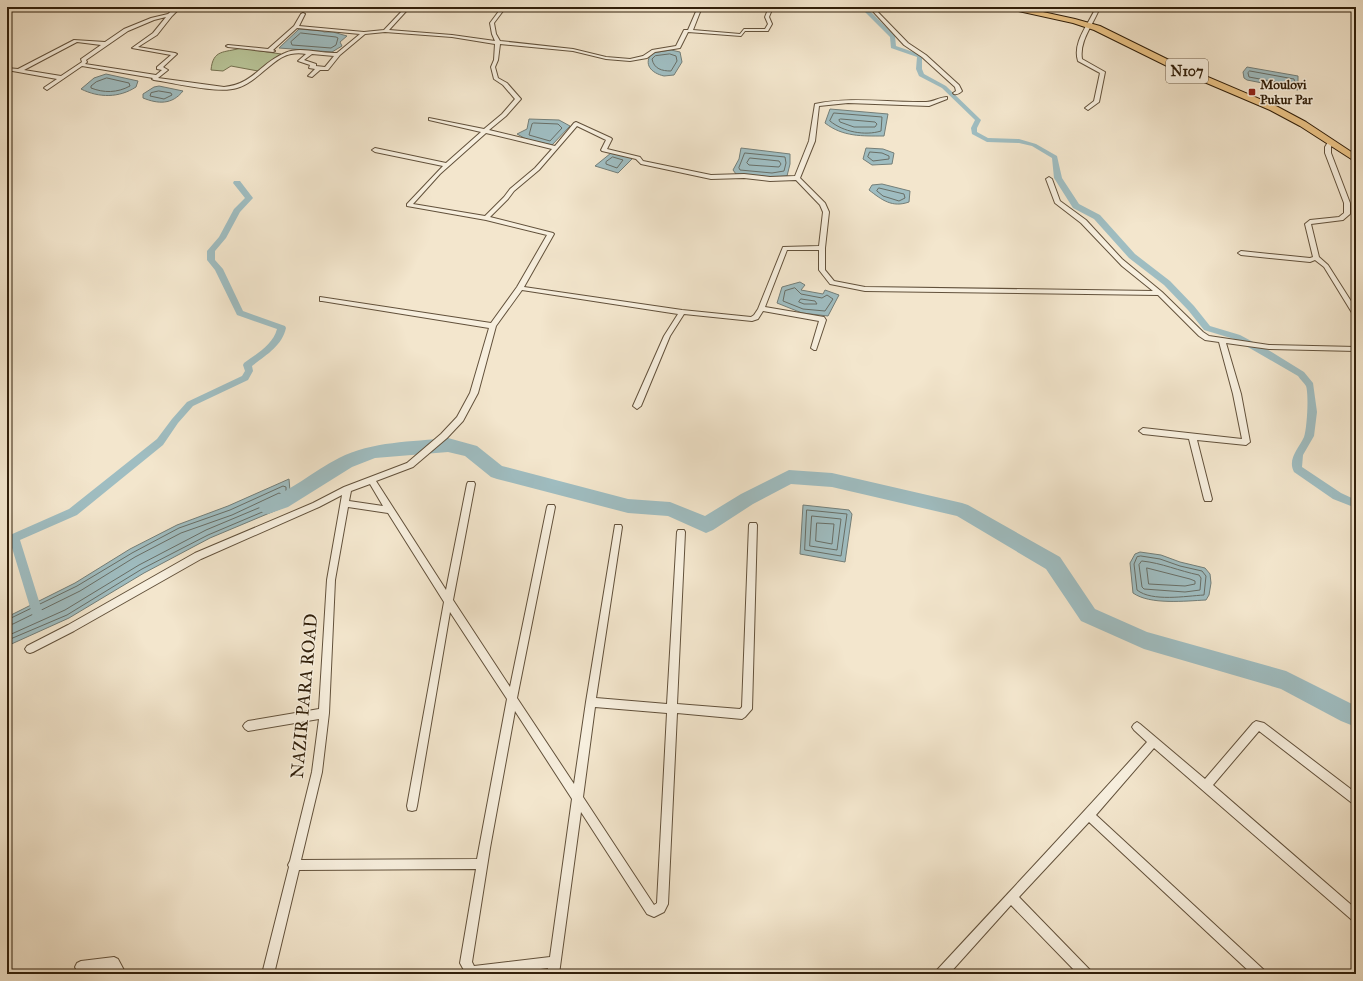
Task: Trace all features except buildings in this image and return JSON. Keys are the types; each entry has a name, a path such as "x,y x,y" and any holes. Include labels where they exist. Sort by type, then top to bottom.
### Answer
{"highway":[{"name":"N107","path":"1009,7 1089,24 1172,65 1273,108 1303,124 1356,160"},
{"name":"N107","path":"1026,7 1089,24 1132,40 1175,62 1288,109 1356,155"}],"street":[{"path":"179,7 170,15 155,34 134,48 175,54 159,68 166,70 154,79 233,89 242,87 286,53"},
{"path":"362,7 407,9"},
{"path":"30,649 71,628 198,556 316,505 347,489 410,465 444,436 460,419 474,393 493,326 520,288 551,234 486,218 409,205 447,165 504,115 518,99 505,84 496,79 493,67 496,60 498,42 494,34 492,23 504,7"},
{"path":"690,31 700,7"},
{"path":"296,27 364,33 385,31 452,36 573,50 606,58 630,60 645,57 654,51 678,47 686,31 741,35 744,30 766,30 770,24 766,17 771,7"},
{"path":"870,7 906,44 924,56 957,86 959,91 956,93"},
{"path":"1088,108 1096,102 1103,72 1080,60 1079,57 1084,36 1089,24 1096,16 1098,7"},
{"path":"385,31 407,9"},
{"path":"270,51 296,27 303,14"},
{"path":"47,88 82,65 85,62 83,60 126,30 153,19 170,15"},
{"path":"310,53 300,61 308,62 306,63 314,65 311,67 326,69 338,54 364,33"},
{"path":"19,71 76,41 106,44"},
{"path":"228,46 286,53 338,54"},
{"path":"82,65 157,77"},
{"path":"310,76 319,68"},
{"path":"7,69 62,78"},
{"path":"797,178 812,141 817,105 848,101 929,104 945,98"},
{"path":"431,119 556,148"},
{"path":"486,218 512,190 537,169 576,124 609,139 604,150 638,158 641,162 711,177 744,176 770,179 797,178 823,204 826,212 822,248 822,270 832,284 865,289 1160,293"},
{"path":"1330,143 1328,153 1338,174 1346,202 1347,214 1341,219 1310,222 1308,224 1316,258 1326,266 1356,314"},
{"path":"375,150 447,165"},
{"path":"1049,179 1057,202 1072,210 1090,226 1120,260 1160,293 1201,334 1207,338 1260,346 1356,349"},
{"path":"520,288 682,312 752,319 756,317 761,309 785,248 822,248"},
{"path":"1241,253 1310,260 1316,258"},
{"path":"322,299 493,326"},
{"path":"761,309 822,319 823,320 814,348"},
{"path":"637,406 667,336 682,312"},
{"path":"1143,431 1246,442 1237,394 1222,341"},
{"path":"1192,436 1208,500"},
{"path":"371,479 512,699 651,910 654,911 658,910 662,904 681,532"},
{"path":"412,806 448,601 471,484"},
{"name":"NAZIR PARA ROAD","path":"268,974 316,772 324,713 332,580 347,489"},
{"path":"344,503 391,510"},
{"path":"551,507 512,699 481,864 466,963 471,972 553,962"},
{"path":"591,702 742,714 748,709 753,525"},
{"path":"552,974 618,527"},
{"path":"248,726 324,713"},
{"path":"1206,786 1256,726 1261,726 1356,799"},
{"path":"1137,727 1356,916"},
{"path":"941,974 1011,897 1089,815 1154,741"},
{"path":"1089,815 1260,974"},
{"path":"293,864 481,864"},
{"path":"1011,897 1086,974"},
{"path":"81,967 114,964 120,974"}],"green space":[{"path":"241,48 281,54 258,71 231,66 223,71 211,70 214,58 217,55"}],"water":[{"path":"299,29 333,32 347,36 340,42 342,46 332,52 279,48"},
{"path":"671,50 680,52 682,62 674,75 664,76 655,73 648,64 649,57 652,53"},
{"path":"1247,67 1298,76 1298,90 1247,80 1244,78 1243,72"},
{"path":"106,74 138,81 136,87 129,91 109,96 95,94 81,89 94,78"},
{"path":"159,86 183,91 174,99 164,102 143,98 143,94 154,87"},
{"path":"830,109 888,114 884,136 853,135 832,128 825,123"},
{"path":"529,119 559,120 570,126 552,145 526,139 517,134 527,129"},
{"path":"741,148 790,154 790,164 787,176 772,177 736,174 733,170 739,159"},
{"path":"866,148 883,149 894,153 892,164 872,165 863,159"},
{"path":"611,153 633,158 618,173 595,166"},
{"path":"882,184 910,191 909,202 897,204 888,202 869,190 872,185"},
{"path":"800,282 805,285 801,290 823,294 825,290 839,295 828,316 802,313 777,303 782,287"},
{"path":"289,479 291,504 210,538 144,573 69,618 7,646 7,617 75,583 130,549 177,525 228,506"},
{"path":"803,505 849,510 852,514 845,562 800,554"},
{"path":"1140,552 1161,555 1180,562 1205,568 1210,574 1211,583 1209,595 1206,600 1158,601 1140,597 1133,593 1130,563 1135,554"}],"waterway":[{"path":"863,7 893,37 893,47 920,56 919,69 921,75 944,87 978,120 974,128 974,133 987,140 1019,141 1034,145 1055,157 1058,178 1076,206 1097,217 1132,256 1167,283 1191,308 1207,328 1237,337 1301,374 1310,385 1312,412 1309,436 1298,455 1297,469 1337,496 1356,504"},
{"path":"37,614 14,538 73,512 160,442 175,421 190,404 245,378 249,371 247,365 269,349 278,340 282,328 240,313 219,269 211,260 211,251 222,238 237,211 249,198 237,183"},
{"path":"268,507 282,502 346,462 374,452 448,445 471,451 497,472 628,506 670,509 706,525 747,499 789,477 832,480 962,510 1053,563 1088,615 1144,640 1286,681 1356,717"}],"place":[{"name":"Moulovi Pukur Par","path":"1252,92"}]}
